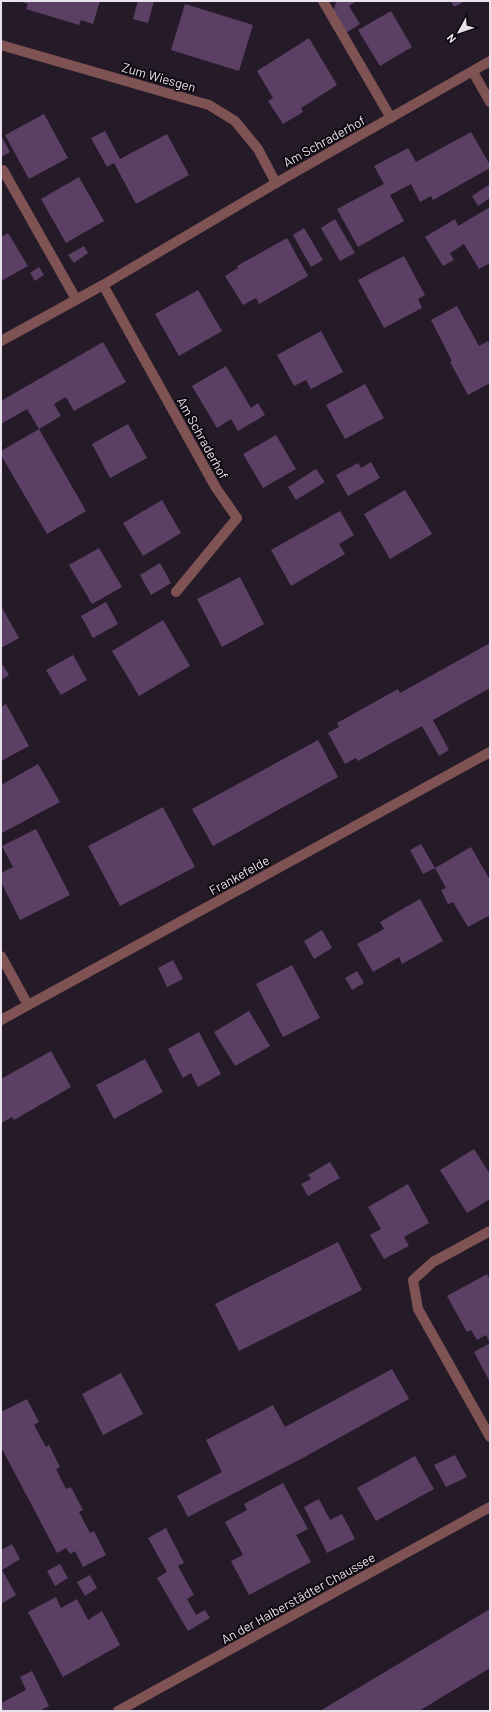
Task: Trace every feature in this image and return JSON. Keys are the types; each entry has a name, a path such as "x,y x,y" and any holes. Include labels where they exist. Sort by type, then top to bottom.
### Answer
{"street":[{"path":"323,1 391,118"},
{"name":"Zum Wiesgen","path":"1,45 209,105 235,121 258,149 276,183"},
{"name":"Am Schraderhof","path":"1,341 104,285 276,183 490,61"},
{"path":"473,72 490,102"},
{"path":"3,170 76,299"},
{"name":"Am Schraderhof","path":"104,285 216,488 237,518 176,592"},
{"name":"Frankefelde","path":"1,1020 490,752"},
{"path":"1,956 28,1005"},
{"path":"490,1231 433,1262 413,1280 418,1309 490,1437"},
{"name":"An der Halberstädter Chaussee","path":"118,1711 490,1507"}],"building":[{"path":"20,1 100,1 93,24 81,20 79,25 26,9 28,4"},
{"path":"138,1 154,1 148,23 133,19"},
{"path":"357,1 349,6 360,24 346,33 333,12 336,2"},
{"path":"451,1 465,1 454,7"},
{"path":"185,4 253,25 239,71 171,50"},
{"path":"391,11 412,47 380,66 358,30"},
{"path":"309,38 337,85 301,108 303,112 283,124 268,101 273,98 257,71"},
{"path":"44,114 68,158 29,179 5,135"},
{"path":"105,131 120,159 167,134 189,175 136,204 114,163 107,167 91,138"},
{"path":"471,132 490,165 490,168 433,200 431,196 420,202 411,184 390,195 404,221 358,247 337,209 384,184 374,166 408,148 416,162"},
{"path":"1,136 10,152 1,157"},
{"path":"79,177 104,221 66,243 41,199"},
{"path":"490,184 490,198 478,206 472,196"},
{"path":"490,207 490,263 479,269 464,244 450,253 454,260 443,266 425,237 455,219 458,226"},
{"path":"335,219 355,253 340,261 321,228"},
{"path":"304,228 323,260 311,267 293,235"},
{"path":"8,233 28,266 1,281 1,237"},
{"path":"287,238 308,276 259,304 256,298 243,305 225,276 238,268 237,266"},
{"path":"84,246 88,253 74,263 68,255"},
{"path":"404,256 425,295 418,299 422,308 384,328 358,280"},
{"path":"39,267 44,275 35,281 30,273"},
{"path":"198,290 222,331 179,356 155,314"},
{"path":"457,306 479,346 488,341 490,346 490,383 468,395 450,362 452,361 431,320"},
{"path":"321,331 343,372 311,389 306,380 294,386 277,355"},
{"path":"103,342 126,382 74,411 66,397 54,404 61,416 39,429 27,409 1,424 1,401"},
{"path":"226,366 251,408 258,403 265,415 238,431 231,419 217,428 192,386"},
{"path":"365,384 384,418 345,439 326,405"},
{"path":"128,424 147,458 110,478 92,444"},
{"path":"39,429 86,511 47,534 1,455 1,451"},
{"path":"276,435 296,469 263,488 243,454"},
{"path":"371,462 380,478 348,496 336,475 358,463 361,468"},
{"path":"316,469 325,482 296,500 288,487"},
{"path":"405,490 432,534 390,559 364,514"},
{"path":"162,500 181,533 143,556 123,523"},
{"path":"340,511 354,535 339,544 345,554 291,586 271,550"},
{"path":"99,548 122,587 92,604 69,565"},
{"path":"160,563 171,583 151,595 140,575"},
{"path":"240,577 264,624 222,647 197,599"},
{"path":"106,602 118,624 93,638 81,616"},
{"path":"1,606 19,638 1,648"},
{"path":"163,620 190,666 139,696 112,651"},
{"path":"490,643 490,688 433,720 449,750 439,756 422,726 358,761 356,758 345,764 328,733 339,727 337,723 398,689 400,693"},
{"path":"73,655 87,680 61,695 46,670"},
{"path":"3,665 9,675 1,680 1,666"},
{"path":"6,704 29,746 1,761 1,707"},
{"path":"318,740 338,777 213,846 192,809"},
{"path":"38,764 60,802 2,833 1,785"},
{"path":"163,807 195,867 120,906 88,846"},
{"path":"36,829 70,895 20,920 1,882 1,873 13,867 2,846"},
{"path":"421,844 435,868 423,874 410,850"},
{"path":"471,847 490,880 490,915 468,927 453,902 448,904 441,890 446,888 435,868"},
{"path":"420,899 443,941 402,964 399,957 373,972 357,944 384,929 380,922"},
{"path":"322,930 332,948 314,959 304,941"},
{"path":"173,960 183,979 167,987 158,968"},
{"path":"292,965 320,1018 283,1037 256,984"},
{"path":"357,971 364,983 352,990 345,978"},
{"path":"249,1011 270,1046 235,1066 214,1032"},
{"path":"199,1032 221,1074 198,1087 191,1073 183,1078 168,1049"},
{"path":"51,1051 71,1087 14,1120 12,1117 1,1123 1,1079"},
{"path":"145,1059 163,1092 114,1119 96,1085"},
{"path":"474,1149 490,1174 490,1199 467,1213 440,1170"},
{"path":"330,1162 340,1178 308,1196 301,1184 311,1179 308,1175"},
{"path":"408,1184 429,1223 404,1237 409,1246 384,1259 370,1235 381,1229 368,1207"},
{"path":"338,1242 362,1290 239,1351 215,1304"},
{"path":"487,1274 490,1280 490,1343 486,1335 477,1340 471,1330 467,1332 447,1296"},
{"path":"490,1343 490,1382 474,1352"},
{"path":"392,1369 409,1399 301,1459 188,1517 177,1496 222,1472 206,1440 273,1405 285,1427"},
{"path":"121,1373 143,1414 103,1435 82,1394"},
{"path":"27,1399 39,1422 34,1425 46,1447 49,1445 60,1467 56,1469 66,1489 71,1487 83,1510 79,1512 90,1533 94,1531 106,1555 83,1567 75,1551 70,1554 66,1548 57,1553 1,1447 1,1412"},
{"path":"455,1455 467,1477 446,1487 434,1465"},
{"path":"415,1456 434,1489 376,1521 357,1488"},
{"path":"283,1483 308,1529 296,1535 311,1562 249,1595 231,1561 243,1555 225,1522 247,1510 244,1504"},
{"path":"319,1499 330,1520 342,1514 355,1539 327,1553 304,1507"},
{"path":"166,1528 184,1563 178,1566 194,1595 187,1599 196,1615 205,1610 210,1618 188,1631 157,1578 167,1572 148,1538"},
{"path":"12,1544 20,1559 2,1570 16,1595 1,1604 1,1550"},
{"path":"60,1564 68,1578 55,1586 47,1571"},
{"path":"90,1575 97,1588 85,1596 77,1582"},
{"path":"56,1597 61,1608 77,1599 88,1620 102,1611 120,1645 63,1677 28,1612"},
{"path":"490,1609 490,1668 419,1711 320,1711"},
{"path":"32,1671 49,1706 39,1711 1,1711 1,1703 26,1690 20,1677"}]}
